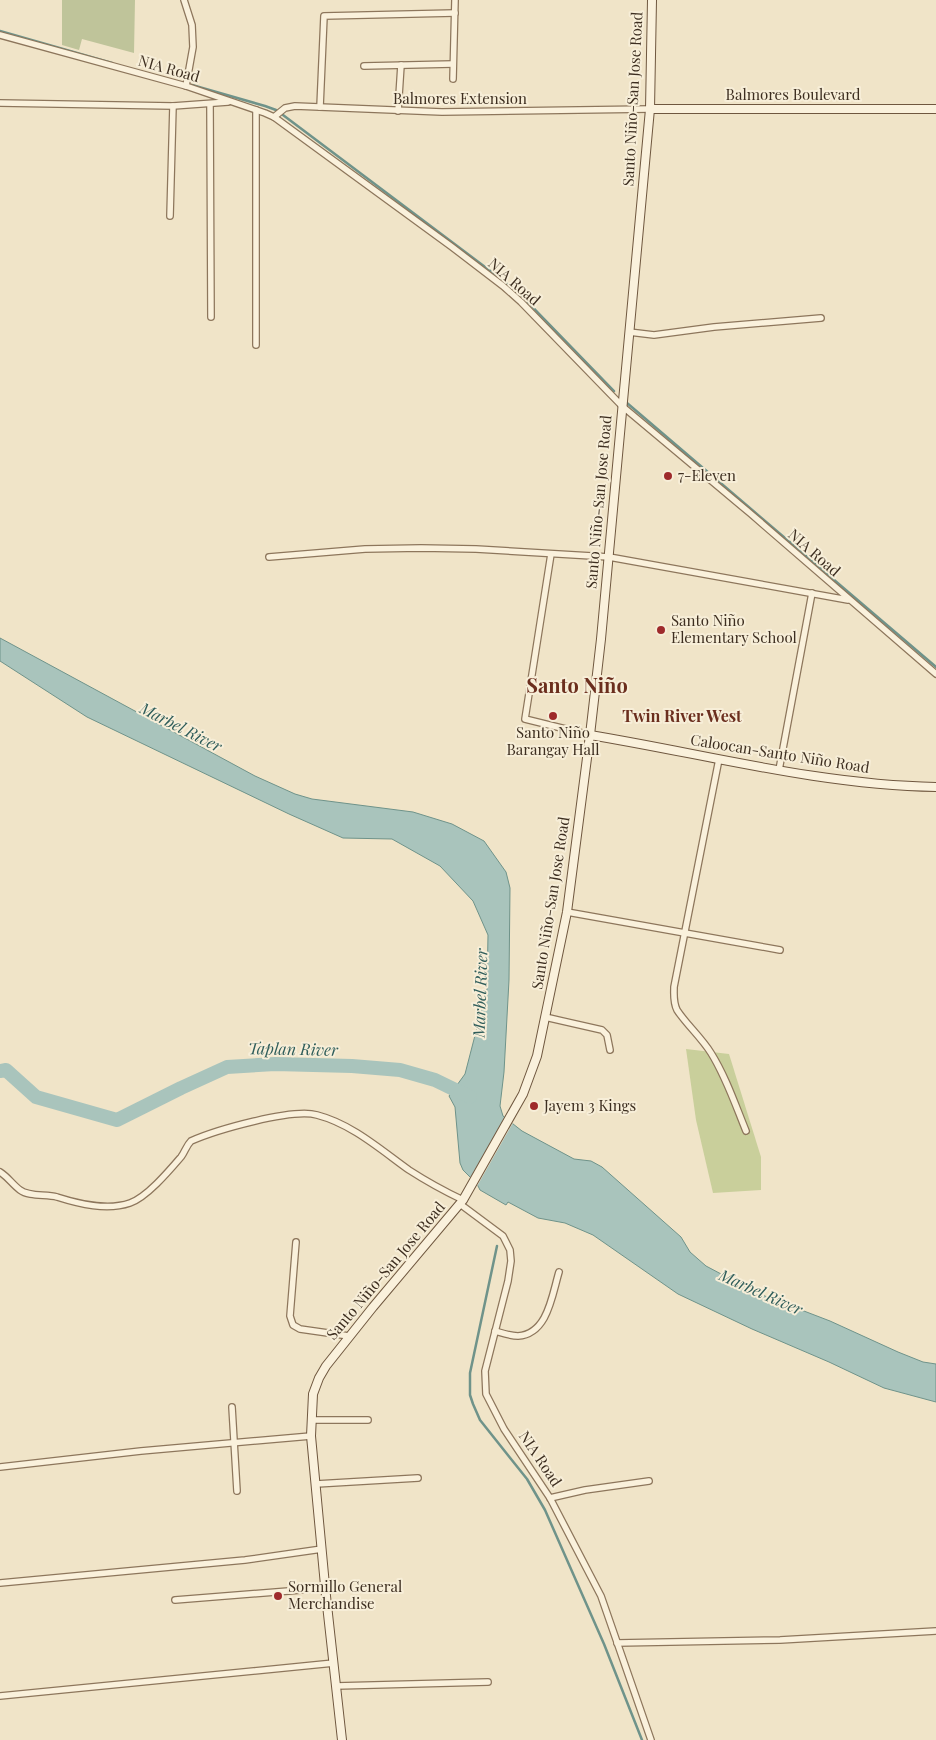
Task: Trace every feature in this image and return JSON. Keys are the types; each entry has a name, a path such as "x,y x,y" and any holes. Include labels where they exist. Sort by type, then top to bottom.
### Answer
{"main road":[{"name":"Santo Niño-San Jose Road","path":"342,1740 311,1436 313,1394 319,1378 349,1336 461,1202 514,1111 533,1070 567,912 590,734 609,558 650,109 652,0"},
{"name":"Balmores Boulevard","path":"650,109 936,109"},
{"name":"Caloocan-Santo Niño Road","path":"590,734 779,770 861,782 936,787"}],"street":[{"path":"184,0 192,25 192,54 186,86"},
{"path":"453,79 455,0"},
{"path":"320,107 324,16 455,13"},
{"name":"NIA Road","path":"0,35 186,86 274,117 452,246 503,286 622,406 751,514 936,674"},
{"path":"364,66 453,64"},
{"path":"398,111 401,65"},
{"path":"0,103 173,106 228,102"},
{"path":"210,104 211,316"},
{"path":"170,216 173,106"},
{"name":"Balmores Extension","path":"274,117 290,106 398,111 491,112 650,109"},
{"path":"256,110 256,345"},
{"path":"629,332 654,335 714,327 821,318"},
{"path":"269,557 421,548 476,549 609,558 850,601"},
{"path":"551,554 525,719 590,734"},
{"path":"779,770 812,593"},
{"path":"718,759 674,987 674,1000 678,1010 700,1036 722,1073 746,1131"},
{"path":"567,912 780,950"},
{"path":"545,1018 602,1030 607,1036 610,1050"},
{"name":"NIA Road","path":"0,1172 26,1193 86,1204 117,1206 135,1201 156,1183 182,1155 191,1141 264,1119 296,1113 317,1114 368,1140 411,1171 461,1202 496,1230 507,1242 511,1261 485,1371 486,1394 504,1429 550,1498 601,1596 651,1740"},
{"path":"296,1242 290,1316 293,1325 300,1329 349,1336"},
{"path":"495,1331 518,1336 529,1333 539,1327 546,1316 560,1272"},
{"path":"232,1407 237,1492"},
{"path":"312,1420 368,1420"},
{"path":"0,1467 124,1453 311,1436"},
{"path":"316,1484 418,1478"},
{"path":"550,1498 649,1480"},
{"path":"0,1583 245,1560 322,1549"},
{"path":"175,1600 326,1588"},
{"path":"617,1643 780,1640 936,1631"},
{"path":"0,1696 334,1663"},
{"path":"336,1686 488,1682"}],"green space":[{"path":"62,0 135,0 134,53 82,39 79,50 62,45"},
{"path":"686,1049 729,1054 761,1157 761,1190 713,1193 696,1120"}],"water":[{"path":"0,638 255,776 295,794 312,799 413,812 452,824 484,841 506,872 510,888 509,980 504,1072 500,1106 503,1116 522,1131 574,1159 591,1161 602,1167 681,1237 690,1252 706,1266 757,1293 830,1321 923,1362 936,1364 936,1402 884,1388 752,1329 678,1294 593,1235 565,1223 538,1218 508,1202 506,1205 480,1190 477,1184 463,1170 460,1163 455,1107 449,1096 465,1074 487,989 488,935 473,901 440,866 392,839 343,838 87,717 0,661"}],"pier":[{"path":"506,1115 514,1121 476,1188 469,1180"}],"waterway":[{"path":"0,31 112,63"},
{"path":"192,85 276,110"},
{"path":"283,115 517,291 614,391"},
{"path":"627,403 936,667"},
{"name":"Taplan River","path":"0,1071 6,1070 36,1097 117,1120 227,1067 275,1064 352,1066 400,1070 435,1080 470,1097"},
{"path":"497,1246 470,1373 470,1395 480,1420 527,1479 545,1510 604,1644 642,1740"}],"place":[{"name":"7-Eleven","path":"668,476"},
{"name":"Santo Niño Elementary School","path":"661,630"},
{"name":"Santo Niño Barangay Hall","path":"553,716"},
{"name":"Jayem 3 Kings","path":"534,1106"},
{"name":"Sormillo General Merchandise","path":"278,1596"}],"district":[{"name":"Santo Niño","path":"577,686"},
{"name":"Twin River West","path":"682,716"}],"water label":[{"name":"Marbel River","path":"181,727"},
{"name":"Marbel River","path":"480,993"},
{"name":"Marbel River","path":"761,1292"}]}
